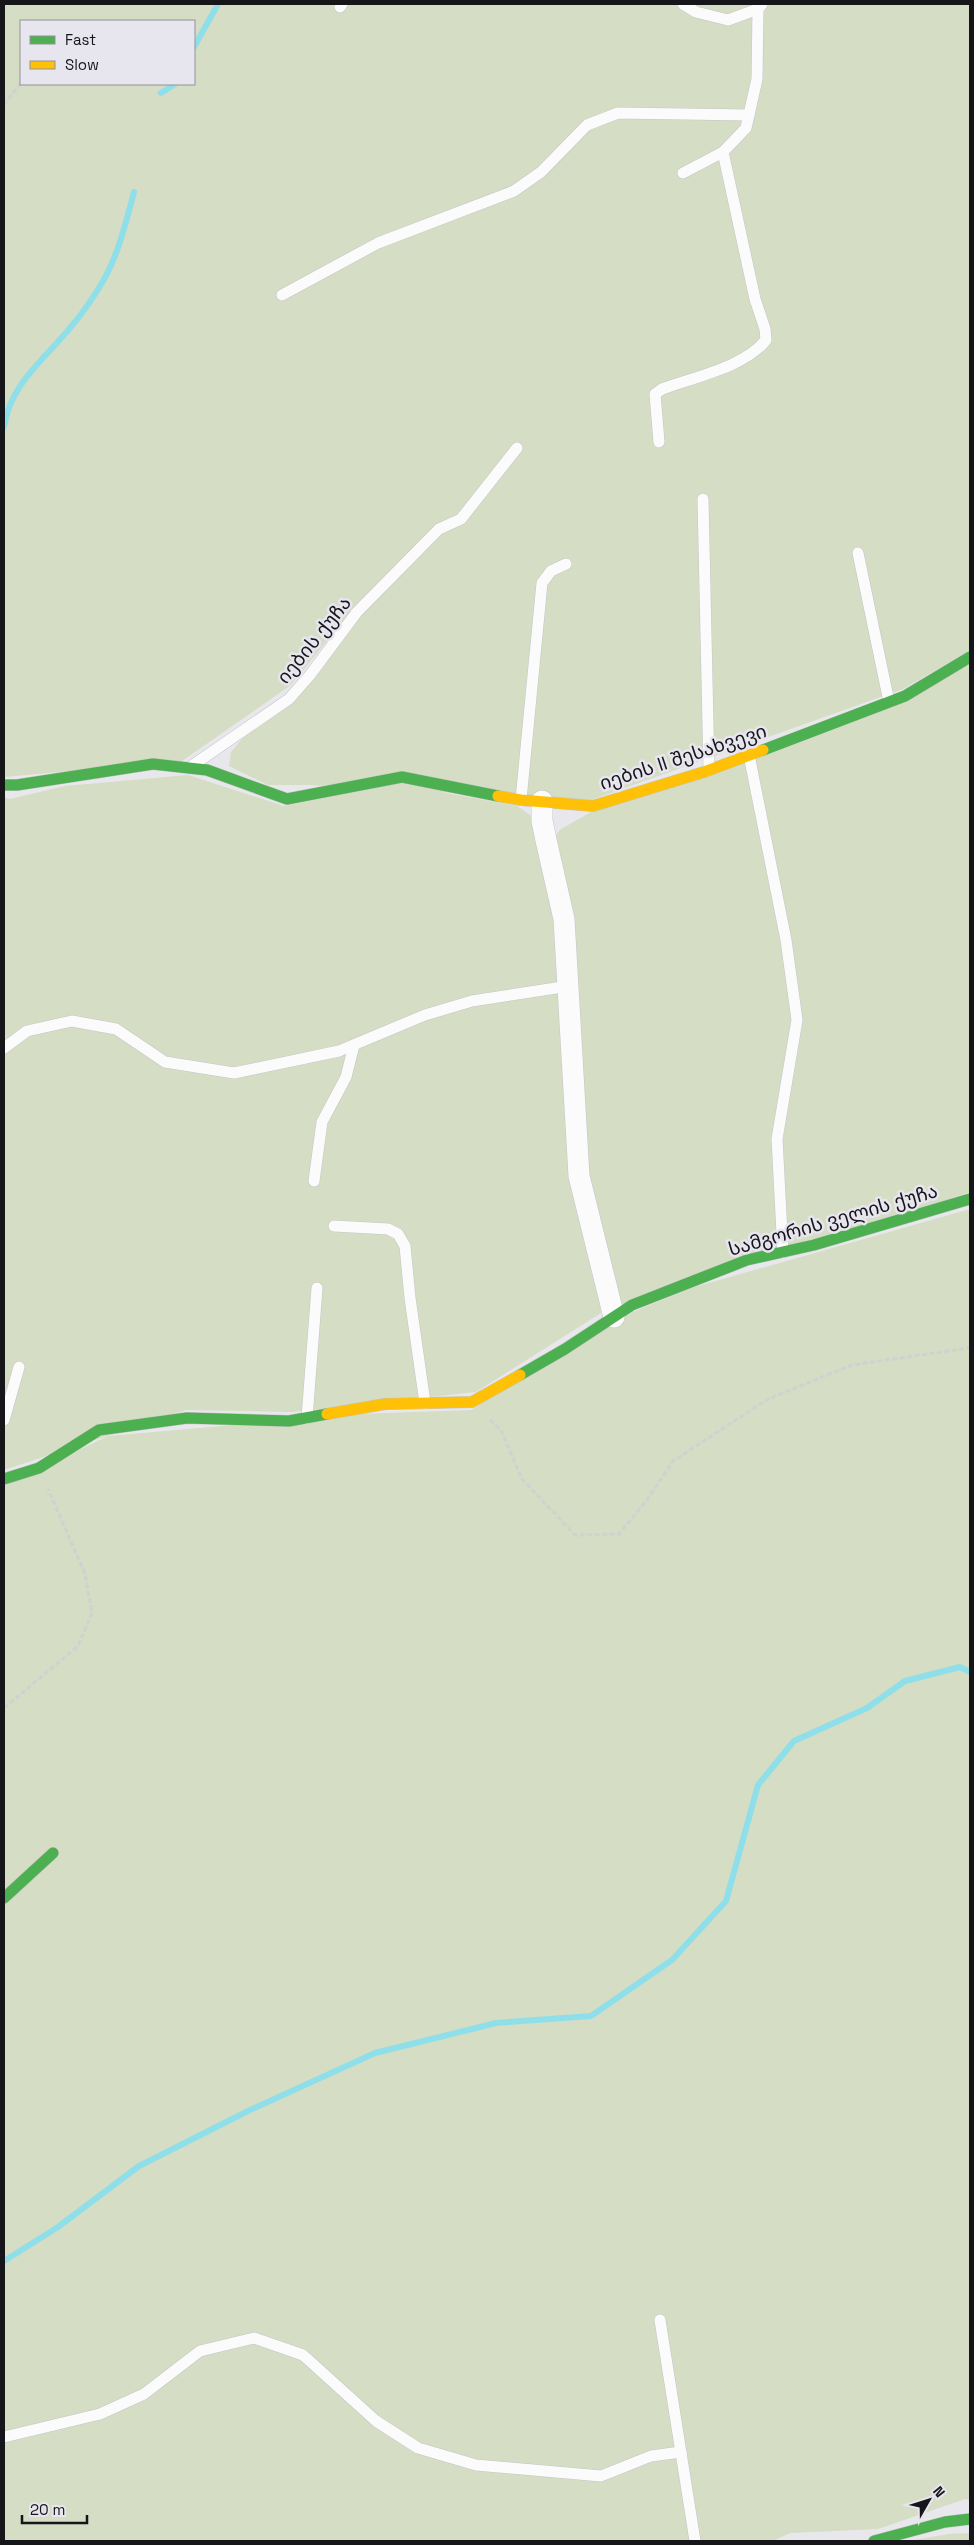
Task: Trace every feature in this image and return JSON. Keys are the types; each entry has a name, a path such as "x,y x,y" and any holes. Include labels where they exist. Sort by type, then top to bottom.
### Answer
{"street":[{"name":"იების II შესახვევი","path":"188,768 207,770 287,799 402,776 532,800 593,806 709,770 905,696 970,657"},
{"path":"4,784 17,785 153,764 188,768"},
{"path":"532,800 542,821 564,919 578,1176 614,1317"},
{"name":"სამგორის ველის ქუჩა","path":"4,1479 39,1468 99,1430 187,1418 289,1421 384,1404 472,1402 565,1349 632,1305 747,1260 783,1252 970,1199"},
{"path":"4,1898 53,1853"},
{"path":"874,2541 945,2522 970,2519"}],"lane":[{"path":"683,4 696,12 728,20 760,6 757,79 746,128 723,152 683,173"},
{"path":"282,295 378,243 514,190 541,172 587,126 594,122 618,114 749,115"},
{"path":"659,442 654,394 662,389 741,360 758,350 766,340 766,329 755,299 723,152"},
{"name":"იების ქუჩა","path":"188,768 289,699 310,675 357,612 439,529 461,519 517,448"},
{"path":"703,498 709,770"},
{"path":"858,553 889,702"},
{"path":"532,800 542,584 551,571 566,564"},
{"path":"749,755 786,940 797,1020 778,1139 783,1252"},
{"path":"4,1048 27,1032 72,1021 116,1029 165,1062 234,1073 339,1051 425,1015 472,1001 569,986"},
{"path":"314,1181 322,1122 346,1077 354,1045"},
{"path":"334,1226 388,1230 398,1234 405,1246 410,1298 425,1403"},
{"path":"306,1418 317,1288"},
{"path":"4,1420 19,1367"},
{"path":"660,2320 695,2541"},
{"path":"4,2437 100,2414 144,2394 200,2351 254,2338 303,2356 376,2421 418,2448 476,2465 601,2476 651,2456 681,2452"}],"path":[{"path":"4,105 20,84"},
{"path":"472,1402 501,1430 522,1479 574,1535 619,1534 647,1500 673,1461 768,1399 852,1365 970,1348"},
{"path":"4,1708 78,1646 92,1613 85,1574 39,1468"}],"green space":[{"path":"4,4 970,4 970,650 903,689 591,800 311,785 268,785 229,766 231,752 242,739 294,702 359,616 439,536 432,528 352,610 291,685 182,761 4,777"},
{"path":"970,665 970,1192 616,1308 584,1169 551,841 561,829 591,812"},
{"path":"188,775 284,806 397,784 517,806 533,817 550,893 601,1313 476,1392 292,1412 186,1410 4,1470 4,797 10,799 65,786"},
{"path":"970,1209 970,2500 965,2499 878,2529 790,2533 773,2541 4,2541 4,1486 108,1436 359,1414 471,1410 633,1312 691,1288"},
{"path":"970,2533 970,2541 908,2541 949,2534"}],"waterway":[{"path":"195,45 218,4"},
{"path":"161,93 173,85"},
{"path":"4,427 16,392 38,363 78,319 104,280 120,243 134,192"},
{"path":"4,2261 58,2227 139,2166 250,2110 375,2053 496,2023 591,2016 672,1960 726,1901 758,1785 794,1741 867,1708 905,1681 960,1667 970,1672"}],"traffic: fast":[{"path":"763,750 905,696 970,657"},
{"path":"4,785 17,785 153,764 207,770 287,799 402,777 498,796"},
{"path":"520,1375 565,1349 632,1305 747,1260 814,1245 970,1199"},
{"path":"4,1479 39,1468 99,1430 187,1418 289,1421 327,1414"},
{"path":"4,1898 53,1853"},
{"path":"874,2541 945,2522 970,2519"}],"traffic: slow":[{"path":"498,796 521,800 593,806 704,772 763,750"},
{"path":"327,1414 385,1404 472,1402 520,1375"}]}
